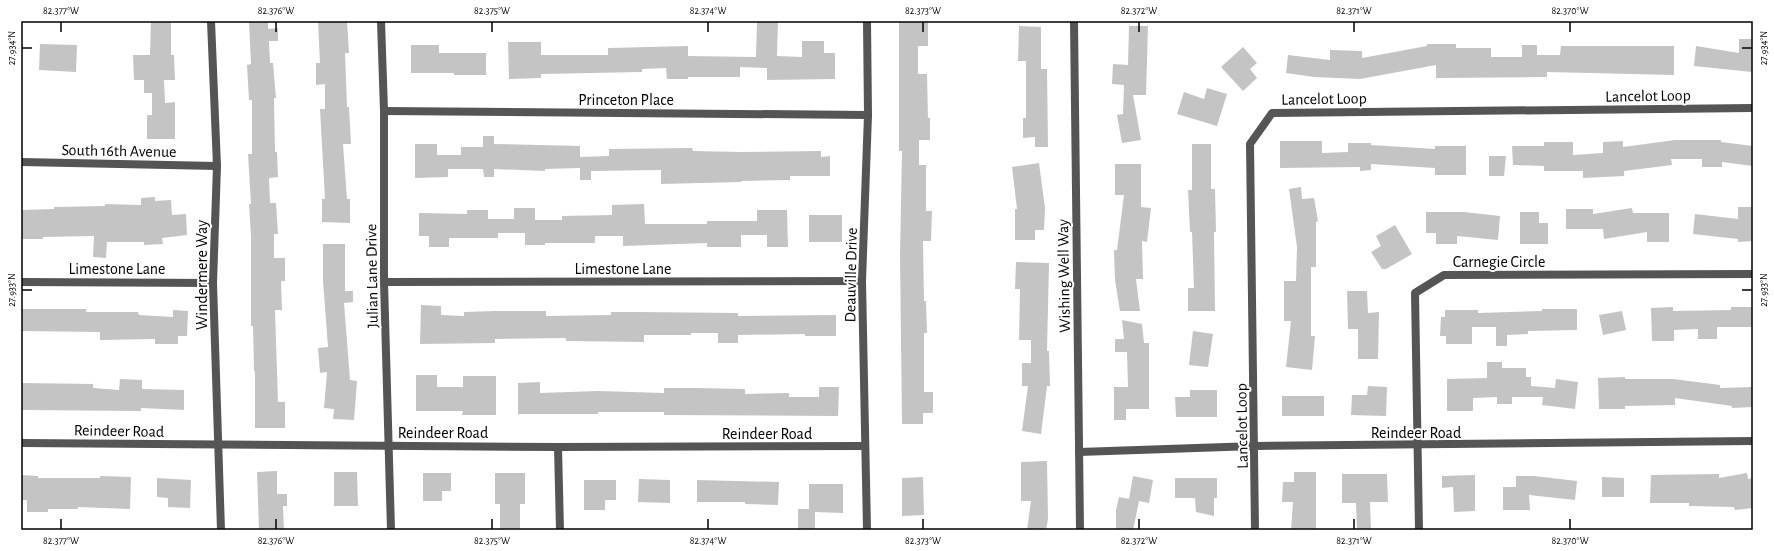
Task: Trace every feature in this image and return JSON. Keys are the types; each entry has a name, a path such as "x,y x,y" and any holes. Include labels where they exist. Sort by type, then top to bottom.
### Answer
{"street":[{"name":"Windermere Way","path":"211,21 217,166 213,283 221,530"},
{"name":"Julian Lane Drive","path":"381,21 384,111 384,282 391,530"},
{"name":"Deauville Drive","path":"867,21 868,115 862,281 864,446 867,530"},
{"name":"Wishing Well Way","path":"1074,21 1080,530"},
{"name":"Lancelot Loop","path":"1255,530 1250,144 1272,113 1753,108"},
{"name":"Princeton Place","path":"384,111 868,115"},
{"name":"South 16th Avenue","path":"21,162 217,166"},
{"name":"Carnegie Circle","path":"1419,530 1416,293 1444,275 1753,274"},
{"name":"Limestone Lane","path":"384,282 862,281"},
{"name":"Limestone Lane","path":"21,282 213,283"},
{"name":"Reindeer Road","path":"1079,452 1255,446 1418,446 1753,441"},
{"name":"Reindeer Road","path":"21,443 558,447 864,446"},
{"path":"558,447 560,530"}],"building":[{"path":"151,21 171,21 171,55 174,55 175,80 164,80 165,103 175,102 175,139 147,139 147,115 152,115 152,93 144,93 144,80 134,80 133,55 150,55"},
{"path":"249,21 268,21 268,29 278,28 278,41 269,41 270,63 273,63 276,98 274,98 275,152 277,152 278,177 269,178 270,203 276,203 278,234 274,234 274,258 285,258 285,281 281,281 282,310 275,310 278,402 285,402 285,428 255,428 255,371 253,326 251,326 251,237 249,204 251,204 248,154 252,154 252,100 249,100 247,65 251,64"},
{"path":"318,21 347,21 349,53 345,53 347,107 349,107 351,144 343,144 347,199 350,199 350,223 322,222 322,199 325,199 320,109 325,109 325,84 316,85 316,63 320,63"},
{"path":"757,21 778,21 777,56 802,57 802,41 824,41 824,53 835,53 835,79 767,80 767,68 740,67 740,77 688,77 688,79 667,79 666,68 642,69 642,72 541,74 541,78 509,79 508,42 541,42 541,55 608,55 608,48 688,46 688,56 756,57"},
{"path":"899,21 928,22 928,46 918,46 918,74 927,74 930,140 919,140 919,165 926,165 926,211 932,211 931,241 923,241 924,301 926,301 927,333 924,333 924,392 933,392 933,413 923,413 923,424 902,424 900,255 902,151 899,151"},
{"path":"1019,26 1041,27 1041,69 1047,69 1048,147 1035,147 1035,137 1023,138 1023,118 1026,118 1026,61 1018,61"},
{"path":"1129,26 1148,26 1146,95 1133,95 1141,140 1122,143 1117,115 1123,114 1124,85 1112,84 1113,64 1128,65"},
{"path":"1739,39 1753,39 1752,72 1694,66 1696,46 1739,53"},
{"path":"40,44 77,45 76,72 39,70"},
{"path":"1427,44 1456,44 1456,48 1491,48 1491,57 1522,57 1522,45 1537,45 1537,55 1560,55 1561,46 1674,46 1674,75 1547,72 1547,77 1436,78 1436,65 1360,79 1314,77 1286,73 1288,55 1330,60 1330,50 1362,51 1362,58 1427,46"},
{"path":"411,45 439,45 439,53 486,53 486,75 411,73"},
{"path":"1243,47 1257,63 1250,69 1257,78 1243,91 1221,67"},
{"path":"1207,88 1227,94 1217,126 1177,114 1184,92 1204,99"},
{"path":"483,136 494,136 494,144 580,146 580,157 609,156 609,149 692,148 693,151 821,151 821,157 830,156 830,176 790,176 790,180 661,184 661,170 591,171 591,180 580,180 580,168 545,169 545,171 494,169 494,177 484,177 483,169 448,169 448,177 415,178 415,144 437,144 437,155 461,155 461,147 483,147"},
{"path":"1675,140 1721,140 1721,142 1753,146 1753,166 1722,162 1722,167 1702,167 1702,159 1671,159 1672,165 1624,171 1624,176 1583,178 1583,171 1544,171 1544,166 1513,165 1512,146 1544,146 1544,142 1573,142 1573,155 1603,153 1603,142 1623,141 1623,147"},
{"path":"1280,141 1322,141 1322,153 1348,152 1348,143 1371,143 1371,145 1435,149 1435,146 1466,146 1466,175 1435,175 1435,168 1371,164 1371,170 1360,171 1360,167 1280,168"},
{"path":"1192,144 1211,144 1211,189 1215,189 1215,311 1188,311 1188,288 1194,288 1192,232 1190,232 1188,190 1192,190"},
{"path":"1489,156 1506,156 1504,176 1489,176"},
{"path":"1039,163 1045,208 1044,230 1035,230 1035,240 1015,240 1015,209 1017,209 1012,167"},
{"path":"1115,164 1141,164 1141,207 1151,208 1147,242 1142,241 1143,279 1136,279 1140,311 1120,311 1115,280 1114,250 1117,250 1124,195 1115,195"},
{"path":"1301,187 1302,199 1314,198 1318,221 1316,222 1316,267 1311,267 1311,336 1315,336 1312,370 1286,367 1291,321 1284,321 1284,281 1296,281 1297,247 1289,189"},
{"path":"155,197 155,201 171,200 172,215 186,214 187,235 162,238 163,244 144,245 144,242 107,242 106,258 93,257 94,236 21,239 21,210 54,209 54,207 105,206 105,204 141,205 141,198"},
{"path":"644,204 645,224 707,224 707,221 757,221 757,210 787,210 788,247 767,247 767,235 741,235 741,247 707,247 707,243 623,246 623,236 595,236 595,243 545,243 545,245 525,245 525,233 498,233 498,238 449,238 449,247 429,247 429,236 419,236 419,213 467,214 467,210 488,210 488,219 514,219 514,208 535,208 535,220 562,220 562,216 612,215 612,205"},
{"path":"1738,207 1753,207 1753,241 1738,242 1738,239 1693,234 1695,214 1738,219"},
{"path":"1632,208 1633,213 1669,213 1669,242 1647,242 1647,232 1604,239 1603,229 1566,229 1566,209 1593,209 1593,214"},
{"path":"1426,212 1464,212 1500,216 1498,240 1457,236 1457,244 1436,244 1436,233 1426,233"},
{"path":"1520,212 1539,212 1539,223 1548,223 1548,244 1520,244"},
{"path":"809,215 842,215 842,242 809,242"},
{"path":"1395,225 1412,254 1386,269 1382,269 1371,252 1381,246 1376,236"},
{"path":"323,244 345,244 345,291 353,291 353,302 344,303 350,380 357,381 354,420 333,419 334,409 324,408 327,372 320,373 318,348 328,347 323,281"},
{"path":"1016,262 1049,263 1047,351 1049,351 1050,386 1047,386 1041,434 1022,431 1028,386 1022,386 1022,363 1031,363 1031,340 1019,340 1020,289 1015,289"},
{"path":"1347,291 1367,291 1368,313 1379,312 1378,359 1358,359 1358,329 1348,329"},
{"path":"421,305 441,306 441,315 464,316 464,312 495,311 546,311 546,316 611,315 611,312 738,313 738,316 836,315 836,336 805,336 805,334 738,335 738,343 718,343 718,333 691,333 691,335 644,335 644,342 566,341 566,338 495,339 495,343 420,344"},
{"path":"1673,307 1673,311 1731,310 1731,307 1753,307 1753,327 1717,327 1717,339 1698,339 1698,329 1674,330 1674,341 1652,341 1651,308"},
{"path":"21,309 86,309 86,312 138,312 139,315 173,317 173,310 188,311 187,336 178,336 178,344 155,344 155,339 100,340 100,332 21,331"},
{"path":"1542,309 1577,309 1577,330 1528,331 1528,334 1507,335 1507,346 1496,346 1496,327 1472,327 1472,344 1446,344 1446,336 1440,336 1441,317 1445,317 1445,310 1478,310 1478,313 1542,311"},
{"path":"1622,311 1626,330 1603,335 1599,315"},
{"path":"1122,320 1142,324 1144,343 1149,343 1149,409 1126,409 1126,420 1114,420 1114,387 1128,387 1127,352 1115,352 1115,339 1124,339"},
{"path":"1193,331 1213,334 1208,367 1189,365"},
{"path":"1487,362 1502,362 1502,368 1526,368 1526,377 1531,377 1531,386 1555,388 1556,379 1578,382 1575,409 1542,405 1543,397 1512,397 1512,404 1497,404 1497,397 1473,398 1473,411 1447,411 1447,379 1487,378"},
{"path":"416,375 437,375 437,387 463,387 463,376 496,376 496,415 462,415 463,411 416,411"},
{"path":"1625,377 1625,379 1673,379 1720,385 1720,388 1753,387 1753,407 1732,408 1732,406 1675,398 1675,405 1625,406 1625,409 1599,409 1598,378"},
{"path":"120,379 142,380 142,389 184,390 184,410 141,408 141,411 21,410 21,383 93,384 93,388 119,390"},
{"path":"540,382 540,393 598,391 664,393 664,388 697,388 745,389 745,394 789,393 789,397 819,397 819,387 839,387 838,416 664,415 664,412 518,414 518,383"},
{"path":"1368,386 1387,387 1386,416 1351,415 1352,395 1367,395"},
{"path":"1190,390 1217,390 1217,417 1176,417 1175,397 1190,397"},
{"path":"1282,396 1324,396 1324,416 1282,416"},
{"path":"1047,461 1048,519 1046,530 1027,530 1031,501 1021,501 1021,462"},
{"path":"277,471 277,494 287,494 287,506 283,506 284,530 259,530 257,472"},
{"path":"334,472 357,472 358,506 334,506"},
{"path":"1294,472 1316,472 1316,530 1291,530 1293,502 1282,502 1283,482 1294,482"},
{"path":"423,473 451,473 451,491 442,491 442,501 423,501"},
{"path":"495,473 525,473 525,504 520,504 520,530 500,530 500,504 495,504"},
{"path":"1747,473 1748,479 1753,478 1753,508 1735,510 1734,507 1689,506 1689,503 1650,503 1651,475 1719,474 1719,478"},
{"path":"1342,474 1387,474 1388,502 1370,502 1371,530 1357,530 1356,503 1342,503"},
{"path":"21,475 38,476 38,478 100,478 100,476 131,477 130,509 78,507 78,509 48,509 48,512 27,512 27,500 21,500"},
{"path":"1475,475 1475,511 1454,512 1453,487 1442,488 1442,476"},
{"path":"1133,476 1153,480 1149,503 1139,501 1133,530 1116,530 1116,510 1119,497 1129,499"},
{"path":"1516,476 1534,476 1577,481 1575,500 1529,495 1530,510 1503,510 1503,487 1516,487"},
{"path":"923,477 924,515 902,516 902,478"},
{"path":"1602,477 1624,478 1624,497 1602,497"},
{"path":"157,478 191,480 190,508 168,507 168,498 157,497"},
{"path":"1175,478 1217,478 1217,498 1214,498 1214,516 1196,512 1195,498 1175,498"},
{"path":"639,479 670,480 670,503 638,502"},
{"path":"584,480 616,480 616,500 605,500 605,510 584,510"},
{"path":"697,480 779,482 778,505 745,504 745,502 697,502"},
{"path":"809,484 843,484 843,513 815,512 815,530 798,529 798,509 809,509"}]}
